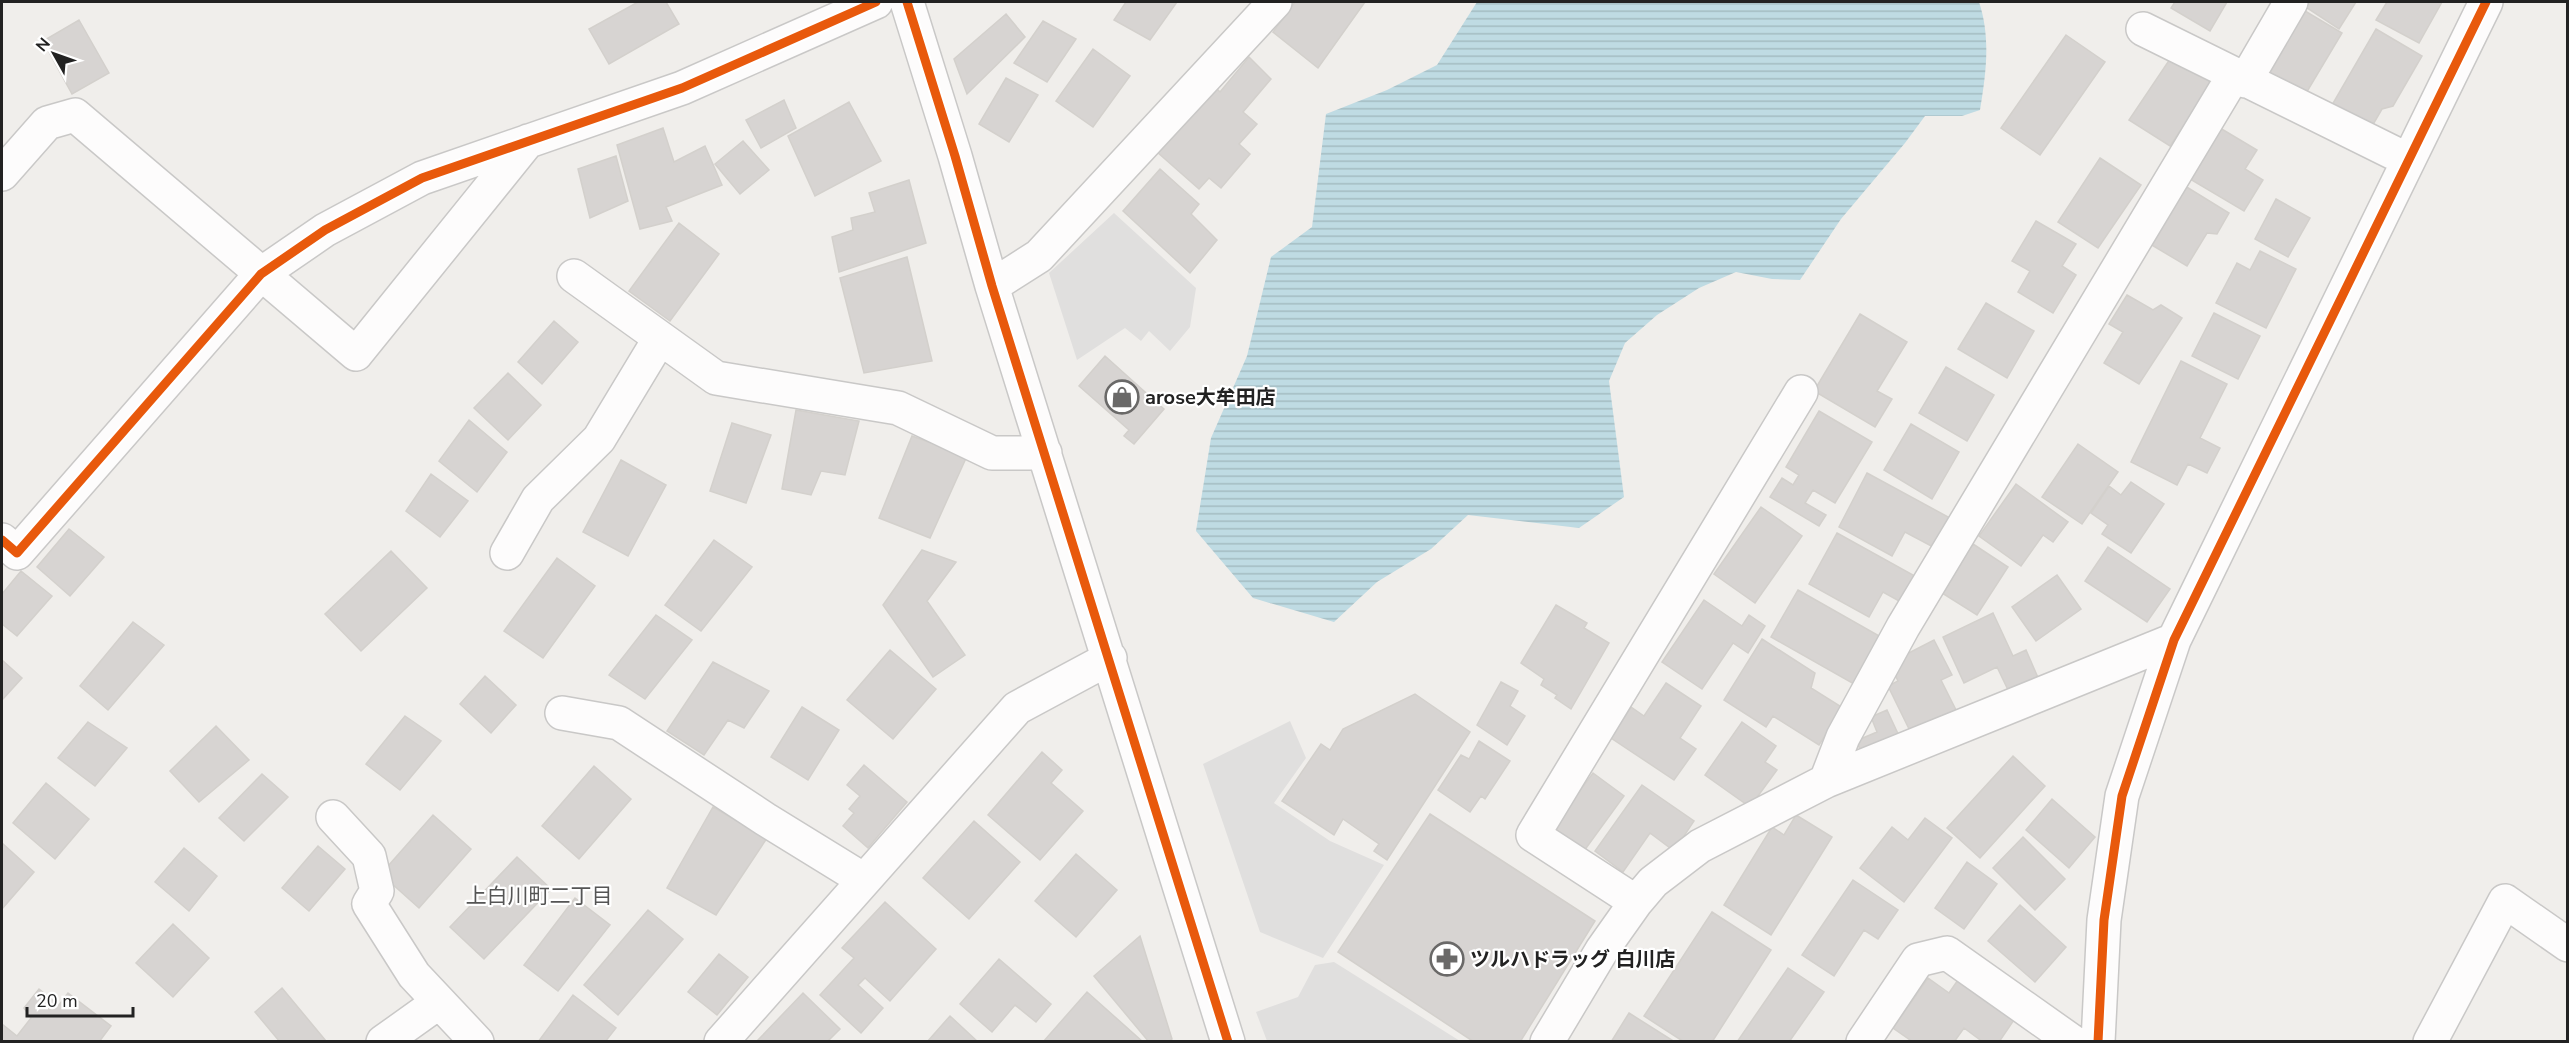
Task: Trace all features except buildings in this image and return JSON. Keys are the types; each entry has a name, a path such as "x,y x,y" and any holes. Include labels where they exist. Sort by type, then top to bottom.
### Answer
{"street":[{"path":"2,540 17,553 261,274 325,230 422,178 682,88 876,2"},
{"path":"907,2 992,286 1228,1041"},
{"path":"992,286 1039,256 1275,2"},
{"path":"1826,781 1843,737 1903,627 2239,78 2291,2"},
{"path":"2098,1041 2104,920 2122,796 2174,640 2486,2"},
{"path":"2143,29 2408,160"},
{"path":"6,156 47,123 75,115 356,354 528,141"},
{"path":"574,276 716,378 898,408 992,453 1045,453"},
{"path":"507,553 538,499 599,439 660,338"},
{"path":"1636,902 1533,835 1801,392"},
{"path":"1547,1041 1602,950 1636,902 1653,882 1700,846 1826,781 2174,640"},
{"path":"721,1041 1017,708 1110,658"},
{"path":"562,713 619,723 765,819 864,880"},
{"path":"333,817 369,856 377,891 369,904 414,975 477,1041"},
{"path":"2430,1041 2505,901 2568,945"},
{"path":"1863,1041 1918,960 1947,953 2073,1041"},
{"path":"383,1041 439,1002"}],"shaded area":[{"path":"1114,213 1196,288 1190,327 1170,351 1149,331 1141,341 1125,328 1077,360 1049,273"},
{"path":"1290,721 1306,758 1274,803 1330,841 1384,865 1323,958 1260,932 1203,764"},
{"path":"1334,962 1460,1041 1267,1041 1256,1012 1298,997 1315,965"}],"water":[{"path":"1477,2 1979,2 1986,42 1980,110 1962,116 1925,116 1841,219 1800,280 1772,279 1736,272 1699,288 1657,315 1625,343 1609,381 1624,497 1579,528 1468,515 1431,549 1377,582 1334,622 1253,598 1196,531 1211,438 1247,356 1271,257 1312,227 1326,114 1387,90 1437,65"}],"cycle path":[{"path":"2,540 17,553 261,274 325,230 422,178 682,88 876,2"},
{"path":"907,2 955,156 992,286 1228,1042"},
{"path":"2098,1042 2104,920 2122,796 2174,640 2486,2"}],"place":[{"name":"arose大牟田店","path":"1122,397"},
{"name":"ツルハドラッグ 白川店","path":"1447,959"}],"district":[{"name":"上白川町二丁目","path":"539,896"}]}
